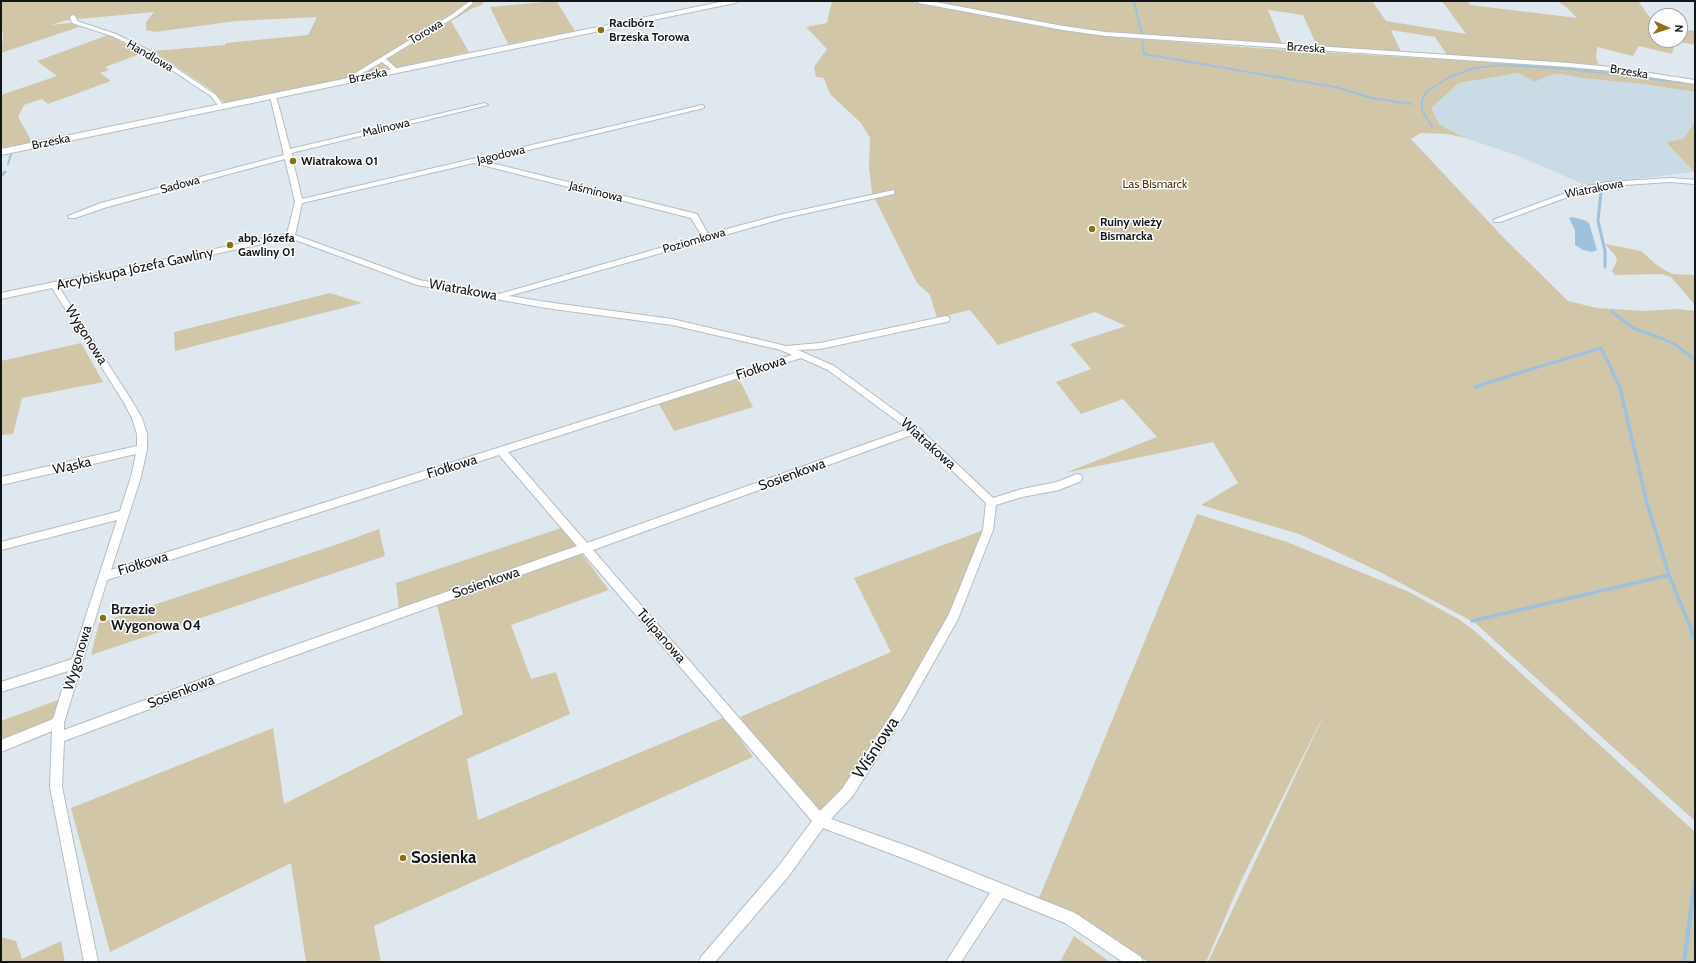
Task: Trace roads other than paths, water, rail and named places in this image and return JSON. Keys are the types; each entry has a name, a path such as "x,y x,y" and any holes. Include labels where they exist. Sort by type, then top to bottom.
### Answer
{"street":[{"name":"Brzeska","path":"1,152 735,1"},
{"name":"Brzeska","path":"919,1 1063,28 1106,34 1568,65 1611,69 1695,82"},
{"name":"Torowa","path":"347,80 453,16 470,4"},
{"name":"Handlowa","path":"74,18 74,22 114,35 150,53 214,96 221,106"},
{"path":"382,59 395,70"},
{"path":"273,96 299,202 291,236"},
{"name":"Malinowa","path":"288,154 485,105"},
{"name":"Jagodowa","path":"299,202 702,107"},
{"name":"Sadowa","path":"72,216 104,205 288,154"},
{"name":"Jaśminowa","path":"474,161 694,216 706,237"},
{"name":"Wiatrakowa","path":"1497,220 1561,196 1601,185 1661,180 1695,182"},
{"name":"Poziomkowa","path":"498,296 783,216 891,192"},
{"name":"Wiatrakowa","path":"291,236 417,282 571,308 672,322 783,348 815,360 831,368 916,430 991,502"},
{"name":"Arcybiskupa Józefa Gawliny","path":"1,296 291,236"},
{"name":"Wygonowa","path":"55,286 137,418 142,434 142,449 136,477 58,722 56,787 91,962"},
{"name":"Wiatrakowa","path":"783,348 820,346 946,320"},
{"path":"815,360 820,346"},
{"name":"Fiołkowa","path":"103,577 801,355"},
{"name":"Sosienkowa","path":"57,738 264,661 916,430"},
{"name":"Wąska","path":"1,481 142,449"},
{"name":"Tulipanowa","path":"501,451 778,770 820,822"},
{"path":"991,502 1022,493 1059,486 1077,478"},
{"name":"Wiśniowa","path":"706,962 783,872 820,822 847,793 900,711 954,616 988,530 991,502"},
{"path":"1,546 124,514"},
{"path":"1,687 76,662"},
{"path":"1,746 58,722"},
{"path":"820,822 913,855 1070,918 1136,962"},
{"path":"953,962 1000,890"}],"water":[{"path":"1572,217 1589,223 1597,250 1592,252 1583,250 1575,245 1575,230 1569,218"}],"waterway":[{"path":"1134,1 1142,35"},
{"path":"1142,40 1144,54 1335,87 1372,98 1411,104"},
{"path":"1432,127 1422,110 1422,100 1427,91 1450,77 1474,68 1505,65 1577,70 1695,84"},
{"path":"8,164 11,154"},
{"path":"1,176 5,172"},
{"path":"1601,192 1598,221 1605,251 1605,267"},
{"path":"1612,312 1635,329 1664,339 1676,345 1695,360"},
{"path":"1522,372 1601,348 1613,372"},
{"path":"1475,387 1525,371"},
{"path":"1612,371 1620,388 1647,503 1669,575"},
{"path":"1472,621 1669,575"},
{"path":"1669,575 1693,634"},
{"path":"1692,633 1695,640"},
{"path":"1684,962 1695,881"}],"place":[{"name":"Racibórz Brzeska Torowa","path":"601,30"},
{"name":"Wiatrakowa 01","path":"293,161"},
{"name":"Ruiny wieży Bismarcka","path":"1092,229"},
{"name":"abp. Józefa Gawliny 01","path":"230,245"},
{"name":"Brzezie Wygonowa 04","path":"103,618"},
{"name":"Sosienka","path":"403,858"}],"park label":[{"name":"Las Bismarck","path":"1155,184"}]}
